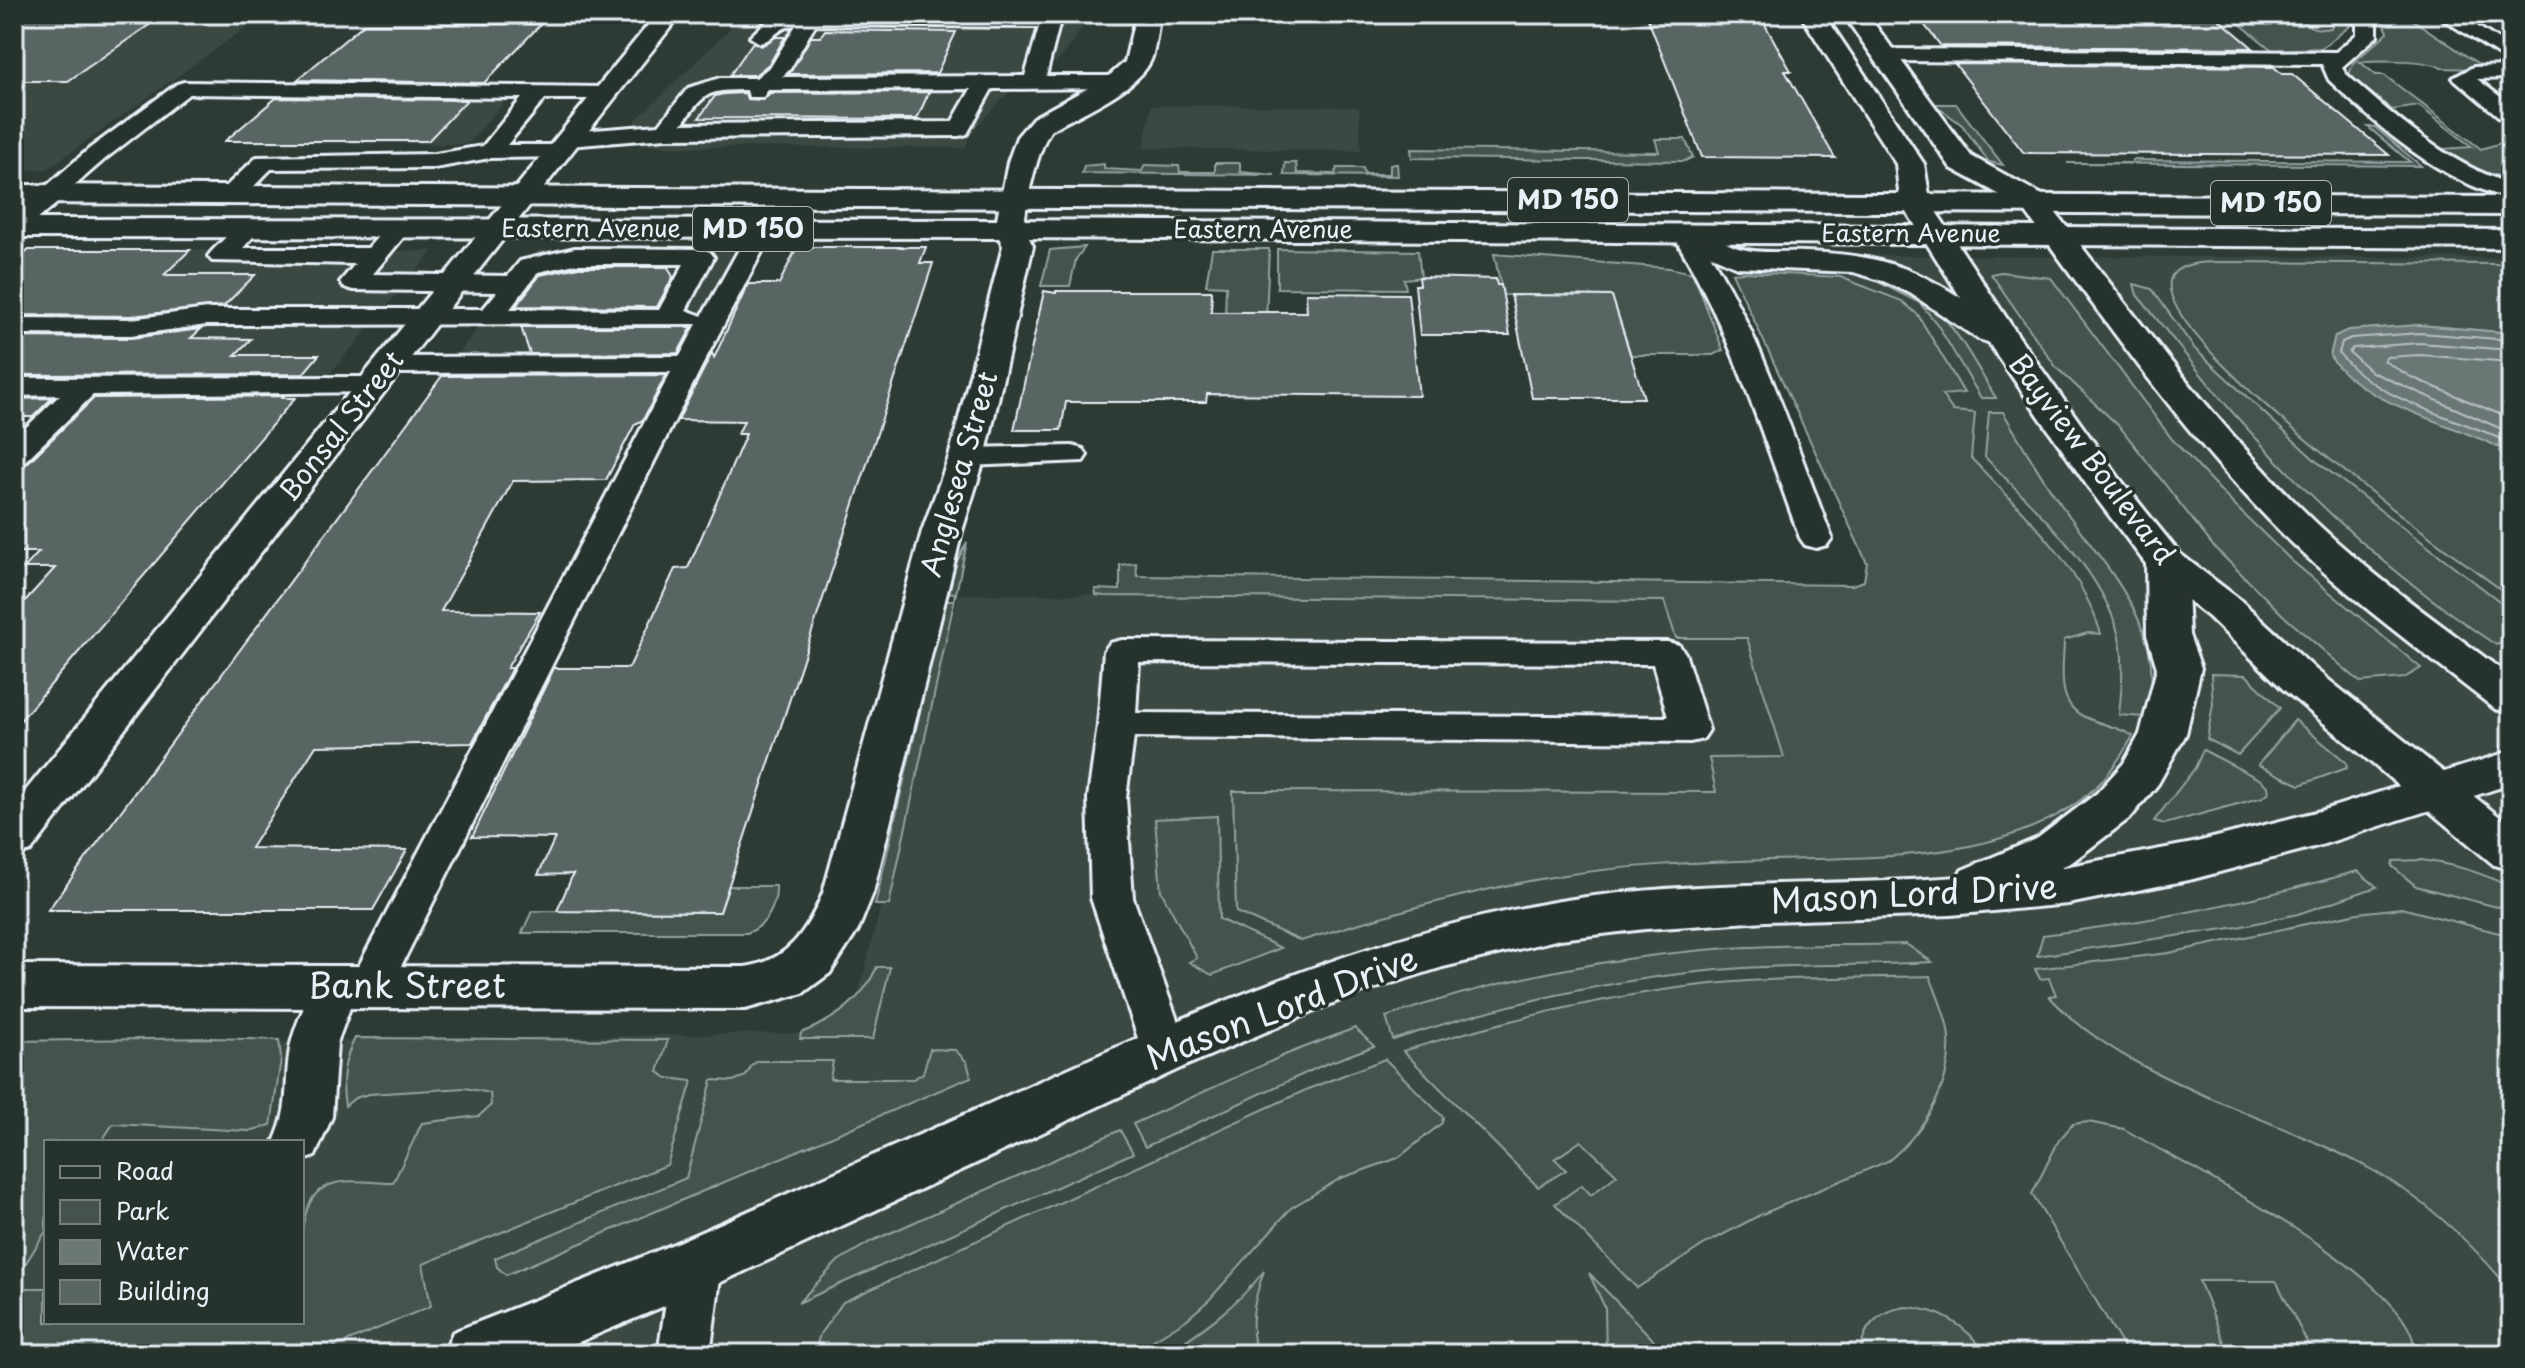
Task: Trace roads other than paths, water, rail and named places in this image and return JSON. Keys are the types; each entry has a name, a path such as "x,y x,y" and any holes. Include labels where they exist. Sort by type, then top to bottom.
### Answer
{"street":[{"name":"Bonsal Street","path":"14,839 452,283 669,14"},
{"name":"Anglesea Street","path":"797,974 828,937 848,893 942,531 967,457 1018,246 1010,229 1025,149 1042,124 1117,82 1139,59 1148,14"},
{"name":"Bayview Boulevard","path":"1812,14 1910,164 1915,201 2004,340 2106,486 2166,563 2224,608 2299,679 2511,852"},
{"path":"1855,14 1961,162 2032,201 2167,379 2286,515 2342,567 2511,699"},
{"name":"Eastern Avenue","path":"14,194 2032,201 2511,206"},
{"path":"14,226 51,194"},
{"name":"Eastern Avenue","path":"14,226 2511,239"},
{"path":"1684,233 1737,258 1854,263 1894,274 1921,286 2004,340"},
{"path":"1951,896 2055,850 2114,805 2141,773 2163,734 2179,668 2168,635 2166,563"},
{"name":"Mason Lord Drive","path":"476,1354 697,1263 1165,1050 1327,983 1442,947 1560,920 1645,910 1766,902 1951,896 2068,886 2193,861 2437,793 2511,767"},
{"name":"Bank Street","path":"14,986 745,988 769,986 797,974"}],"lane":[{"path":"2354,14 2367,23 2367,36 2331,66 2336,76 2441,162 2511,192"},
{"path":"2445,14 2511,57"},
{"path":"760,37 768,26 777,21 809,19 1050,21 1034,82"},
{"path":"759,88 780,69 809,19"},
{"path":"1883,55 2339,58"},
{"path":"729,84 744,62"},
{"path":"2511,72 2473,73 2463,78 2511,115"},
{"path":"666,131 695,92 729,84 759,88 830,83 882,88 985,82 1117,82"},
{"path":"229,195 265,162 435,161 490,151 738,124 805,130 866,124 959,129 985,82"},
{"path":"805,130 830,83"},
{"path":"51,194 97,154 184,88 604,93"},
{"path":"490,151 539,92"},
{"path":"305,195 339,161"},
{"path":"249,228 221,256 375,256"},
{"path":"399,228 353,282 515,284"},
{"path":"595,257 613,229"},
{"path":"676,257 693,229"},
{"path":"299,1140 309,1117 314,1043 353,986 762,229"},
{"path":"1684,233 1708,268 1747,356 1816,538"},
{"path":"491,317 529,266 575,256 701,257 668,318"},
{"path":"14,326 131,327 207,317 714,318"},
{"path":"14,387 85,387 689,364"},
{"path":"14,455 85,387"},
{"path":"967,457 1072,455"},
{"path":"1117,725 1690,730 1667,653 1122,651 1117,725 1107,798 1112,898 1165,1050"},
{"path":"684,1354 697,1263"}],"water":[{"path":"2419,325 2511,333 2511,475 2500,448 2384,399 2344,373 2330,356 2335,336 2348,330"}]}
